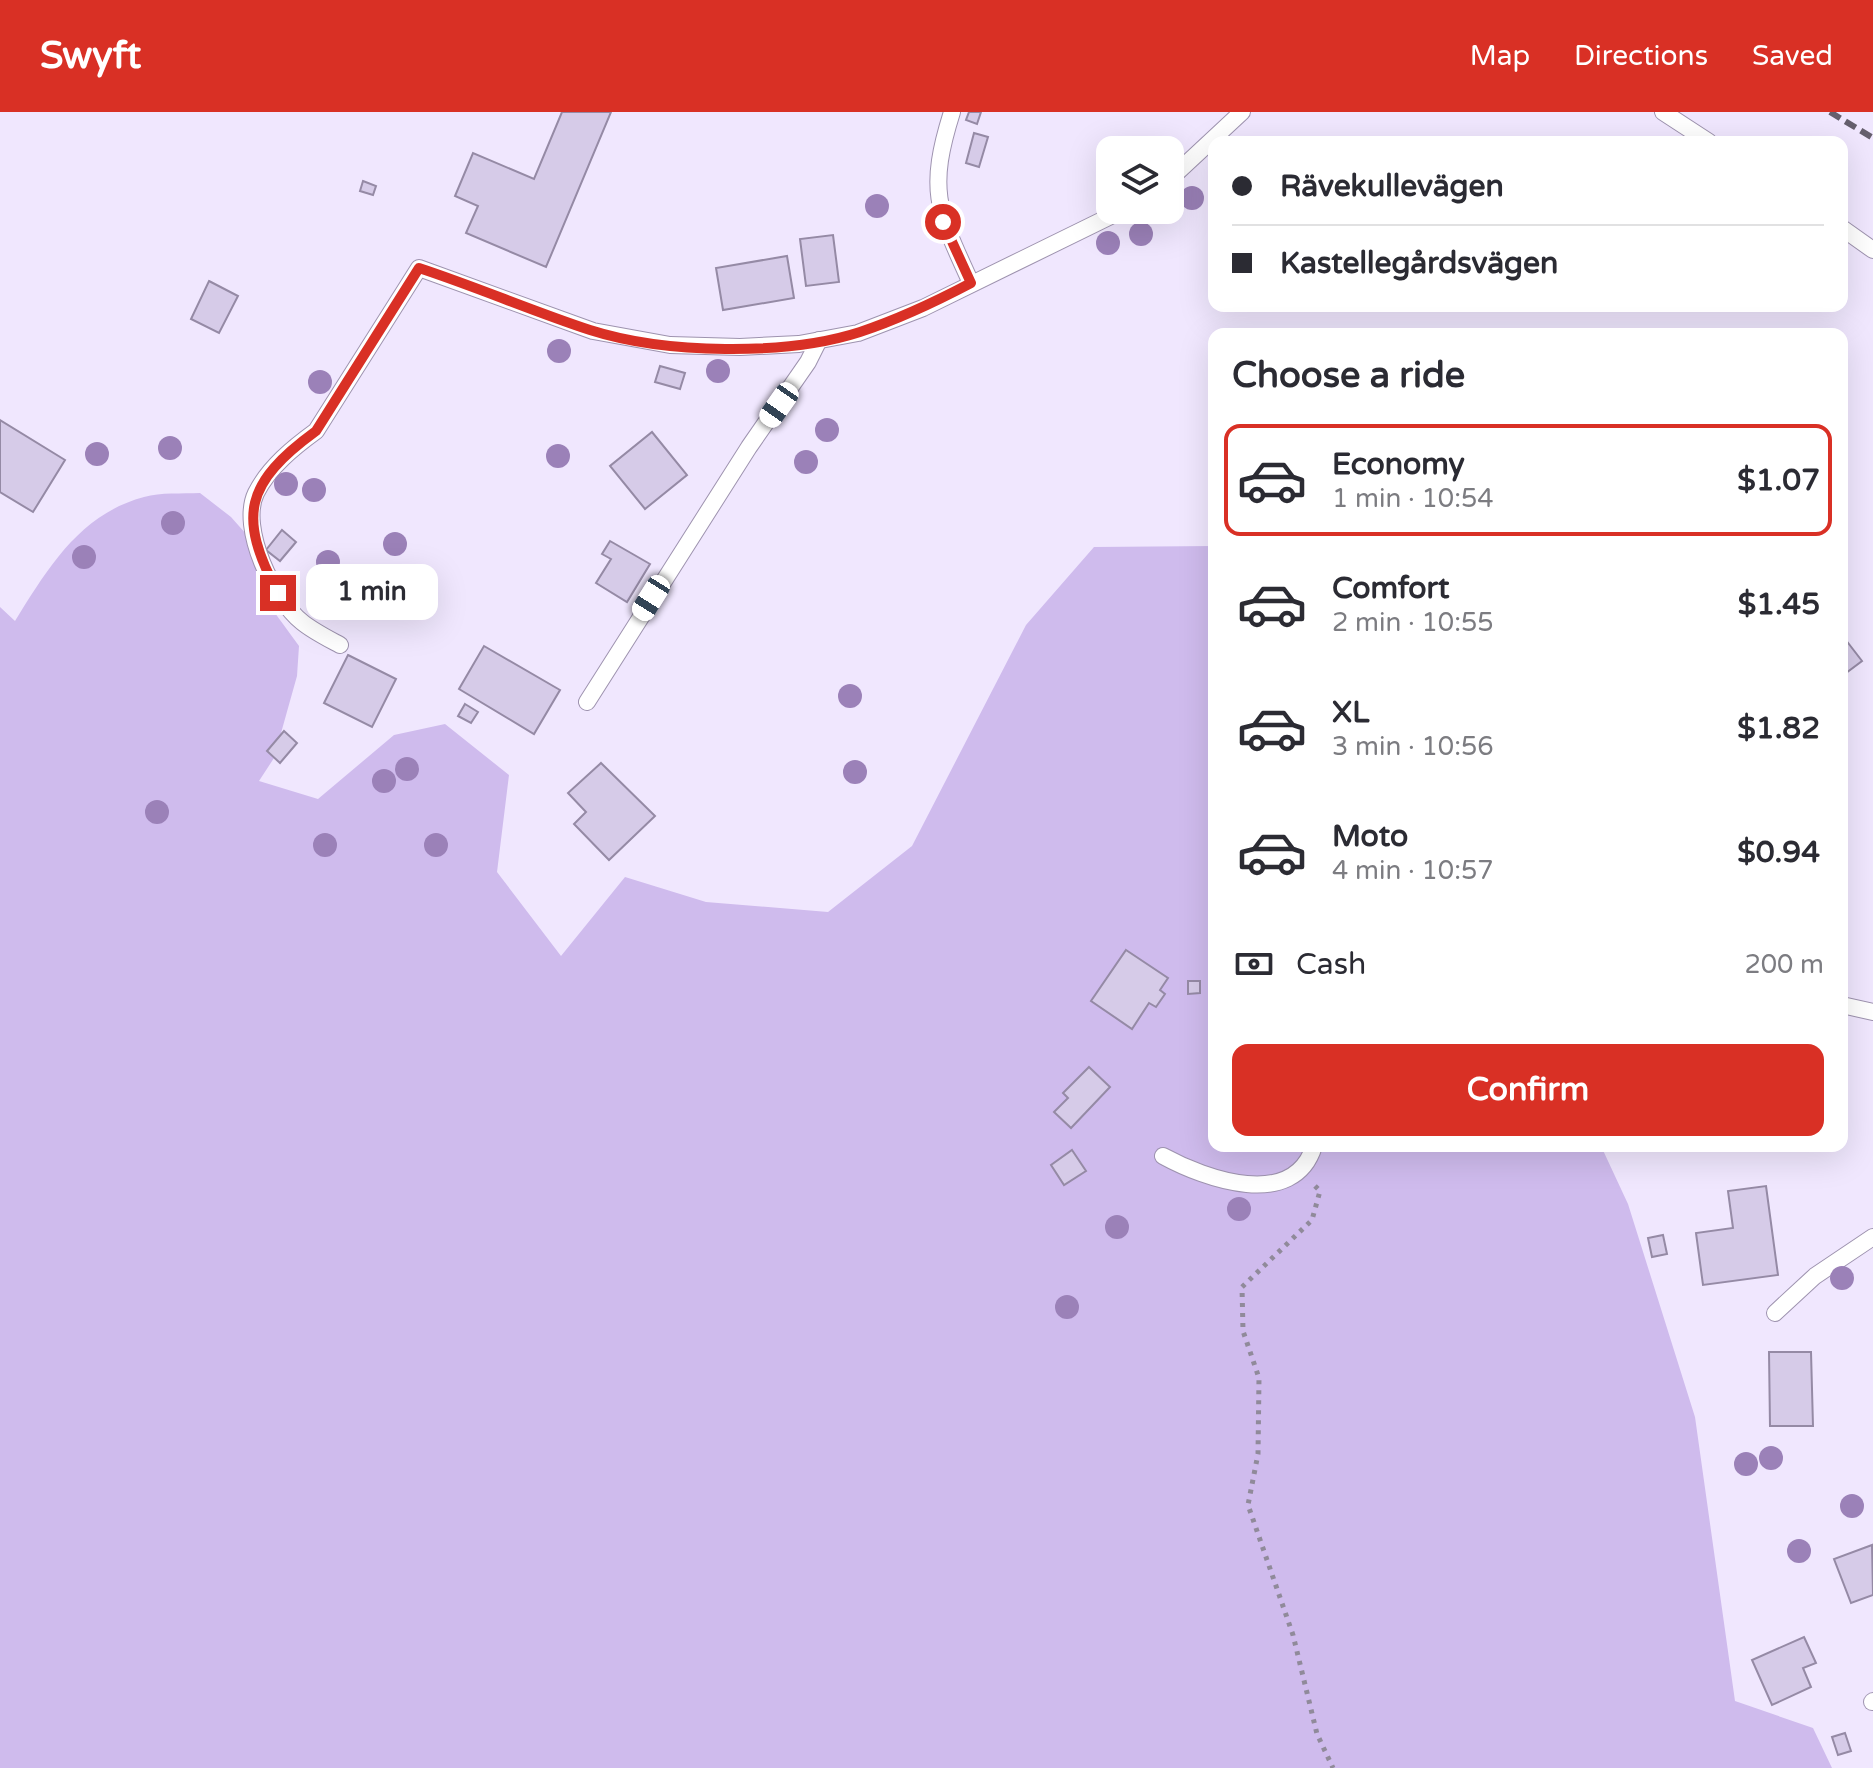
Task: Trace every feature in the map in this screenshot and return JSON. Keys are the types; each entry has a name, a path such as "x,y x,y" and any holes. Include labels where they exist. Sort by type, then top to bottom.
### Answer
{"lane":[{"path":"952,112 936,166 936,191 943,222 971,283"},
{"path":"1216,136 1242,112"},
{"path":"1663,112 1700,136"},
{"path":"1184,166 1208,144"},
{"path":"340,645 300,621 278,593 259,557 252,524 255,495 293,448 316,431 419,268 593,331 670,345 740,347 858,333 923,308 1096,224"},
{"path":"1848,232 1873,250"},
{"path":"587,702 725,484 808,362 819,340"},
{"path":"1848,1006 1873,1012"},
{"path":"1163,1156 1198,1176 1233,1182 1275,1183 1297,1176 1311,1152"},
{"path":"1775,1313 1815,1276 1873,1237"}],"path":[{"path":"1302,1169 1320,1191 1312,1220 1242,1287 1243,1331 1259,1378 1258,1454 1248,1505 1293,1635 1317,1734 1333,1768"}],"shaded area":[{"path":"200,493 231,517 262,552 256,587 299,646 297,676 274,758 259,781 318,799 394,735 445,724 509,775 497,872 561,956 625,877 706,902 828,912 912,846 1026,625 1094,547 1208,546 1208,1152 1604,1152 1628,1204 1695,1417 1735,1701 1813,1728 1832,1768 0,1768 0,607 15,621 53,563 84,530 121,505 164,494"}],"building":[{"path":"562,112 611,112 546,267 466,233 478,206 455,196 473,153 534,179"},
{"path":"969,112 981,112 977,124 966,120"},
{"path":"974,133 988,137 979,167 966,163"},
{"path":"363,181 376,186 373,195 360,191"},
{"path":"833,235 839,282 806,286 800,239"},
{"path":"787,256 794,298 723,310 716,268"},
{"path":"209,281 238,296 219,333 191,319"},
{"path":"660,366 685,373 680,389 655,382"},
{"path":"0,420 65,460 33,512 0,492"},
{"path":"652,432 687,475 645,509 610,466"},
{"path":"282,530 296,542 280,561 266,550"},
{"path":"610,541 650,564 627,602 596,583 611,559 602,554"},
{"path":"1848,643 1862,661 1848,672"},
{"path":"484,646 560,690 534,734 459,689"},
{"path":"348,655 396,679 372,727 324,703"},
{"path":"465,704 478,712 471,723 458,716"},
{"path":"284,731 297,743 280,763 267,751"},
{"path":"601,763 655,816 609,860 574,824 586,812 568,793"},
{"path":"1126,950 1168,978 1160,990 1165,994 1156,1007 1149,1003 1132,1029 1091,1001"},
{"path":"1188,981 1200,981 1200,993 1188,994"},
{"path":"1089,1067 1110,1087 1071,1128 1054,1112 1068,1098 1063,1093"},
{"path":"1072,1150 1086,1171 1064,1185 1051,1165"},
{"path":"1766,1186 1778,1275 1703,1285 1696,1233 1733,1228 1728,1191"},
{"path":"1663,1235 1667,1254 1652,1257 1648,1238"},
{"path":"1769,1352 1811,1352 1813,1426 1770,1426"},
{"path":"1872,1545 1873,1595 1851,1603 1834,1559"},
{"path":"1804,1637 1816,1663 1803,1668 1811,1687 1772,1705 1752,1660"},
{"path":"1845,1733 1851,1751 1838,1755 1832,1737"}],"railway":[{"path":"1830,112 1873,138"}],"route":[{"path":"278,593 259,557 252,524 255,495 293,448 316,431 419,268 593,331 670,345 740,347 799,344 858,333 923,308 971,283 943,222"}]}
